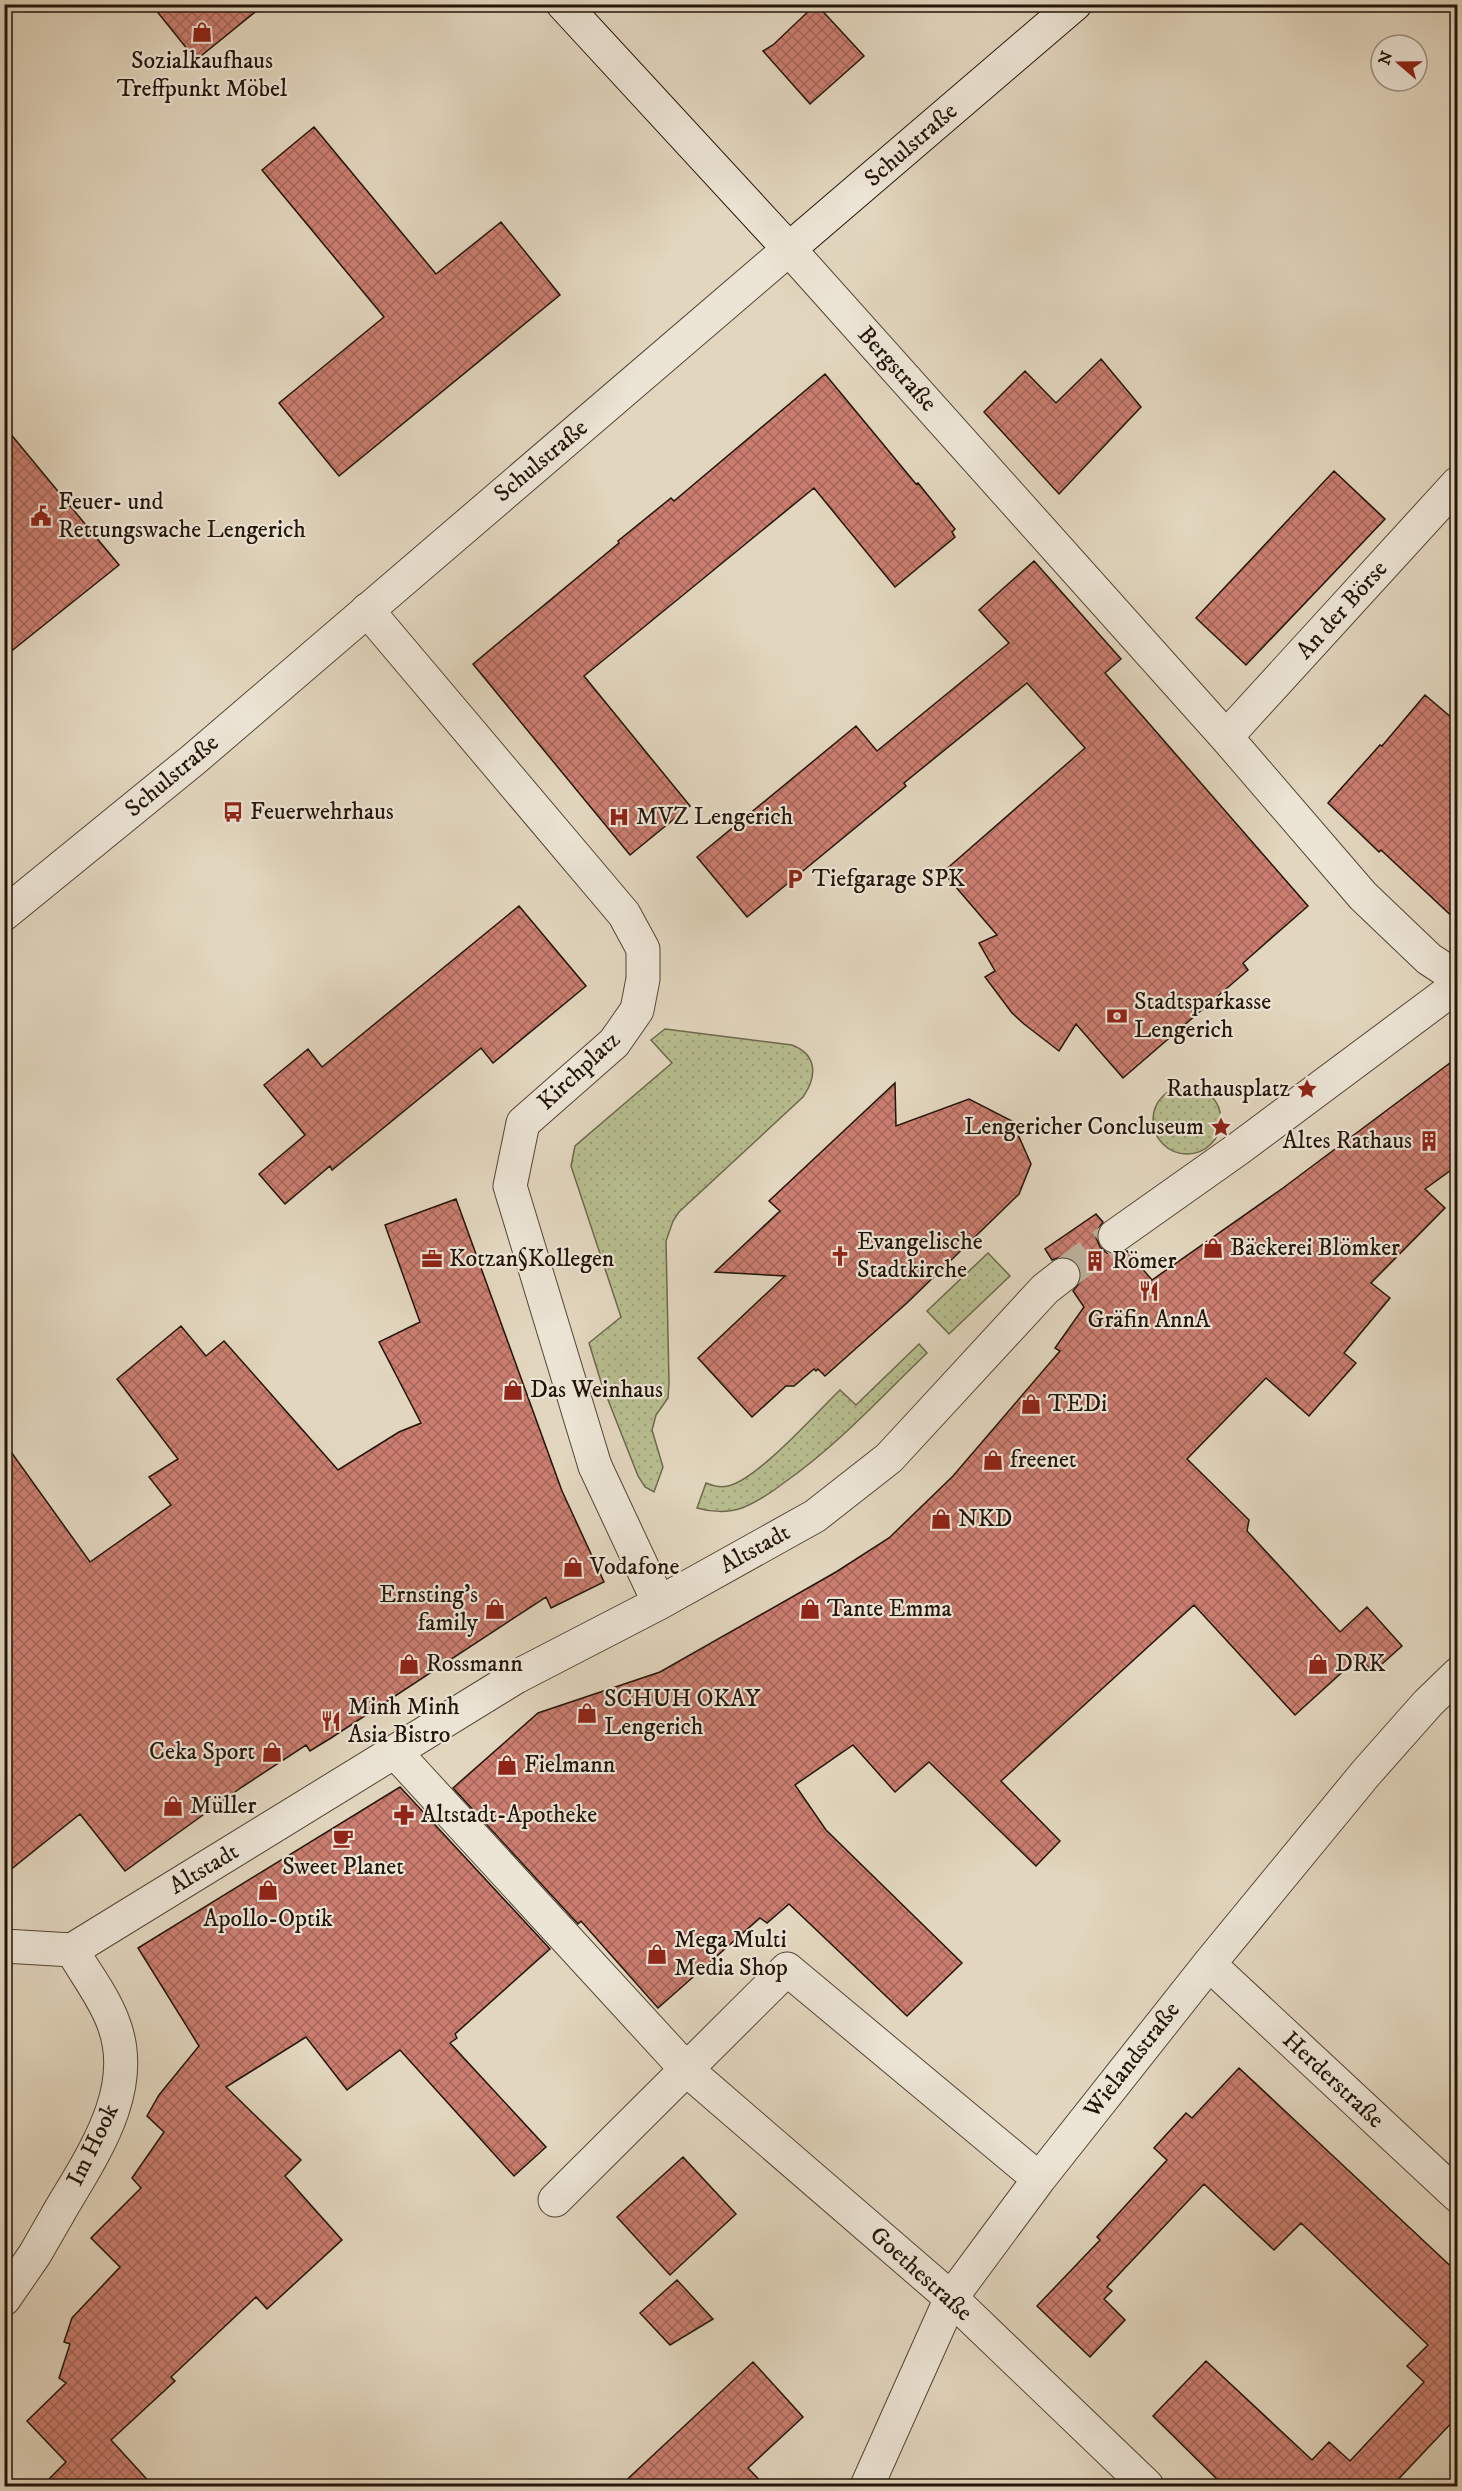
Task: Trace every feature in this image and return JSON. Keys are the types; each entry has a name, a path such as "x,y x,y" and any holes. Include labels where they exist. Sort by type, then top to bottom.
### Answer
{"street":[{"name":"Bergstraße","path":"564,4 789,249 1226,737"},
{"name":"Schulstraße","path":"4,914 193,760 1075,4"},
{"name":"An der Börse","path":"1226,737 1458,483"},
{"name":"Kirchplatz","path":"367,610 624,914 643,949 643,980 637,1010 614,1043 523,1123 510,1186 595,1466 659,1603"},
{"path":"1226,737 1363,896 1429,959 1458,978"},
{"path":"1114,1236 1238,1149 1458,985"},
{"name":"Altstadt","path":"72,1950 516,1677 659,1603 814,1516 889,1458 1045,1289 1063,1275"},
{"name":"Wielandstraße","path":"867,2487 951,2298 1039,2179 1209,1964 1366,1773 1428,1703 1458,1674"},
{"path":"394,1752 687,2070"},
{"path":"4,1946 72,1950"},
{"name":"Im Hook","path":"4,2299 35,2254 104,2134 117,2095 123,2054 113,2021 72,1950"},
{"name":"Herderstraße","path":"1209,1964 1458,2196"},
{"path":"555,2200 787,1969 1039,2179"},
{"name":"Goethestraße","path":"687,2070 951,2298 1147,2487"}],"green space":[{"path":"665,1029 792,1045 807,1055 811,1061 813,1074 803,1097 679,1212 673,1221 666,1241 668,1398 656,1415 652,1430 663,1467 654,1492 645,1487 638,1476 601,1382 589,1343 621,1317 571,1166 575,1146 672,1063 651,1040"},
{"path":"1180,1086 1194,1086 1206,1091 1216,1101 1221,1120 1216,1139 1206,1149 1194,1154 1180,1154 1168,1149 1158,1139 1153,1127 1153,1113 1158,1101 1168,1091"},
{"path":"988,1253 1010,1276 949,1334 927,1311"},
{"path":"919,1344 927,1353 841,1437 780,1486 759,1500 737,1510 719,1511 697,1508 706,1483 722,1487 740,1481 770,1459 840,1390 856,1405"}],"building":[{"name":"Sozialkaufhaus Treffpunkt Möbel","path":"151,4 265,4 196,60"},
{"path":"816,4 864,56 810,104 763,51 773,45"},
{"path":"314,127 436,274 501,222 560,295 339,476 279,403 384,317 262,170"},
{"path":"1101,359 1141,407 1059,494 984,412 1025,371 1056,403"},
{"path":"825,374 955,529 952,532 955,537 895,587 814,488 584,676 690,806 630,855 473,664 619,543 618,541 671,498 674,501"},
{"name":"Feuer- und Rettungswache Lengerich","path":"4,426 119,565 4,657"},
{"path":"1334,471 1385,519 1246,665 1196,618"},
{"path":"1034,561 1121,659 1105,673 1308,906 1243,963 1248,970 1123,1078 1076,1024 1059,1051 1012,1013 985,977 995,971 979,943 997,935 943,872 1085,748 1027,683 904,783 906,786 747,917 697,857 856,726 877,751 1009,643 979,610"},
{"path":"1425,695 1458,723 1458,922 1328,803 1380,745 1382,746"},
{"path":"519,906 586,986 493,1063 481,1048 332,1170 330,1166 285,1204 259,1174 305,1135 264,1085 308,1049 322,1067"},
{"path":"1458,1057 1458,1165 1425,1189 1445,1208 1371,1283 1390,1298 1344,1353 1356,1363 1309,1416 1266,1378 1187,1459 1249,1520 1247,1531 1340,1632 1367,1607 1402,1646 1373,1672 1359,1657 1295,1715 1194,1605 1001,1781 1060,1841 1036,1866 929,1762 895,1792 853,1745 795,1785 826,1830 962,1963 907,2016 789,1904 767,1923 760,1918 658,2008 581,1921 578,1924 453,1788 538,1713 660,1672 836,1572 889,1538 953,1476 1060,1351 1055,1348 1084,1307 1073,1291 1081,1281 1082,1273 1078,1264 1070,1257 1052,1260 1045,1249 1096,1214 1103,1222 1096,1237 1100,1247 1107,1253 1116,1255 1127,1251 1152,1280 1283,1188"},
{"name":"Evangelische Stadtkirche","path":"895,1083 896,1126 969,1099 1012,1121 1031,1164 1019,1194 907,1303 825,1376 818,1369 816,1371 814,1369 794,1386 786,1386 752,1417 698,1358 785,1276 715,1272 780,1211 769,1201"},
{"path":"456,1199 562,1491 604,1582 551,1608 546,1597 310,1751 306,1745 242,1787 125,1871 80,1814 4,1875 4,1442 90,1562 171,1505 149,1477 178,1459 117,1379 181,1326 206,1356 224,1341 338,1470 399,1432 421,1423 379,1342 420,1322 385,1225"},
{"path":"400,1787 550,1949 455,2034 457,2038 450,2043 546,2147 514,2176 400,2050 347,2090 306,2037 226,2087 301,2160 285,2176 342,2240 267,2309 256,2297 171,2377 175,2381 111,2440 154,2487 41,2487 66,2462 27,2421 66,2383 59,2378 70,2344 64,2342 72,2318 120,2267 91,2238 141,2188 132,2178 164,2132 147,2116 159,2095 199,2046 138,1948"},
{"path":"1239,2068 1458,2273 1458,2416 1391,2487 1225,2487 1153,2416 1206,2361 1312,2460 1329,2442 1350,2461 1424,2382 1407,2366 1428,2345 1301,2223 1274,2250 1204,2184 1107,2287 1112,2291 1104,2299 1125,2320 1090,2357 1037,2306 1100,2240 1097,2237 1167,2160 1154,2148 1186,2113 1192,2118"},
{"path":"683,2157 736,2214 670,2275 617,2217"},
{"path":"677,2280 713,2319 670,2345 640,2313"},
{"path":"753,2362 803,2417 748,2468 766,2487 619,2487"}],"tunnel":[{"path":"1063,1275 1115,1236"}],"place":[{"name":"Sozialkaufhaus Treffpunkt Möbel","path":"202,32"},
{"name":"Feuer- und Rettungswache Lengerich","path":"41,516"},
{"name":"Feuerwehrhaus","path":"233,812"},
{"name":"MVZ Lengerich","path":"619,817"},
{"name":"Tiefgarage SPK","path":"795,879"},
{"name":"Stadtsparkasse Lengerich","path":"1117,1016"},
{"name":"Rathausplatz","path":"1307,1089"},
{"name":"Lengericher Concluseum","path":"1221,1127"},
{"name":"Altes Rathaus","path":"1429,1141"},
{"name":"Bäckerei Blömker","path":"1213,1248"},
{"name":"Evangelische Stadtkirche","path":"840,1256"},
{"name":"Kotzan§Kollegen","path":"432,1259"},
{"name":"Römer","path":"1095,1261"},
{"name":"Gräfin AnnA","path":"1149,1291"},
{"name":"Das Weinhaus","path":"513,1390"},
{"name":"TEDi","path":"1031,1404"},
{"name":"freenet","path":"993,1460"},
{"name":"NKD","path":"941,1519"},
{"name":"Vodafone","path":"573,1567"},
{"name":"Ernsting's family","path":"495,1609"},
{"name":"Tante Emma","path":"810,1609"},
{"name":"Rossmann","path":"409,1664"},
{"name":"DRK","path":"1318,1664"},
{"name":"SCHUH OKAY Lengerich","path":"587,1713"},
{"name":"Minh Minh Asia Bistro","path":"331,1721"},
{"name":"Ceka Sport","path":"272,1752"},
{"name":"Fielmann","path":"507,1765"},
{"name":"Müller","path":"173,1806"},
{"name":"Altstadt-Apotheke","path":"404,1815"},
{"name":"Sweet Planet","path":"343,1838"},
{"name":"Apollo-Optik","path":"268,1890"},
{"name":"Mega Multi Media Shop","path":"657,1954"}]}
